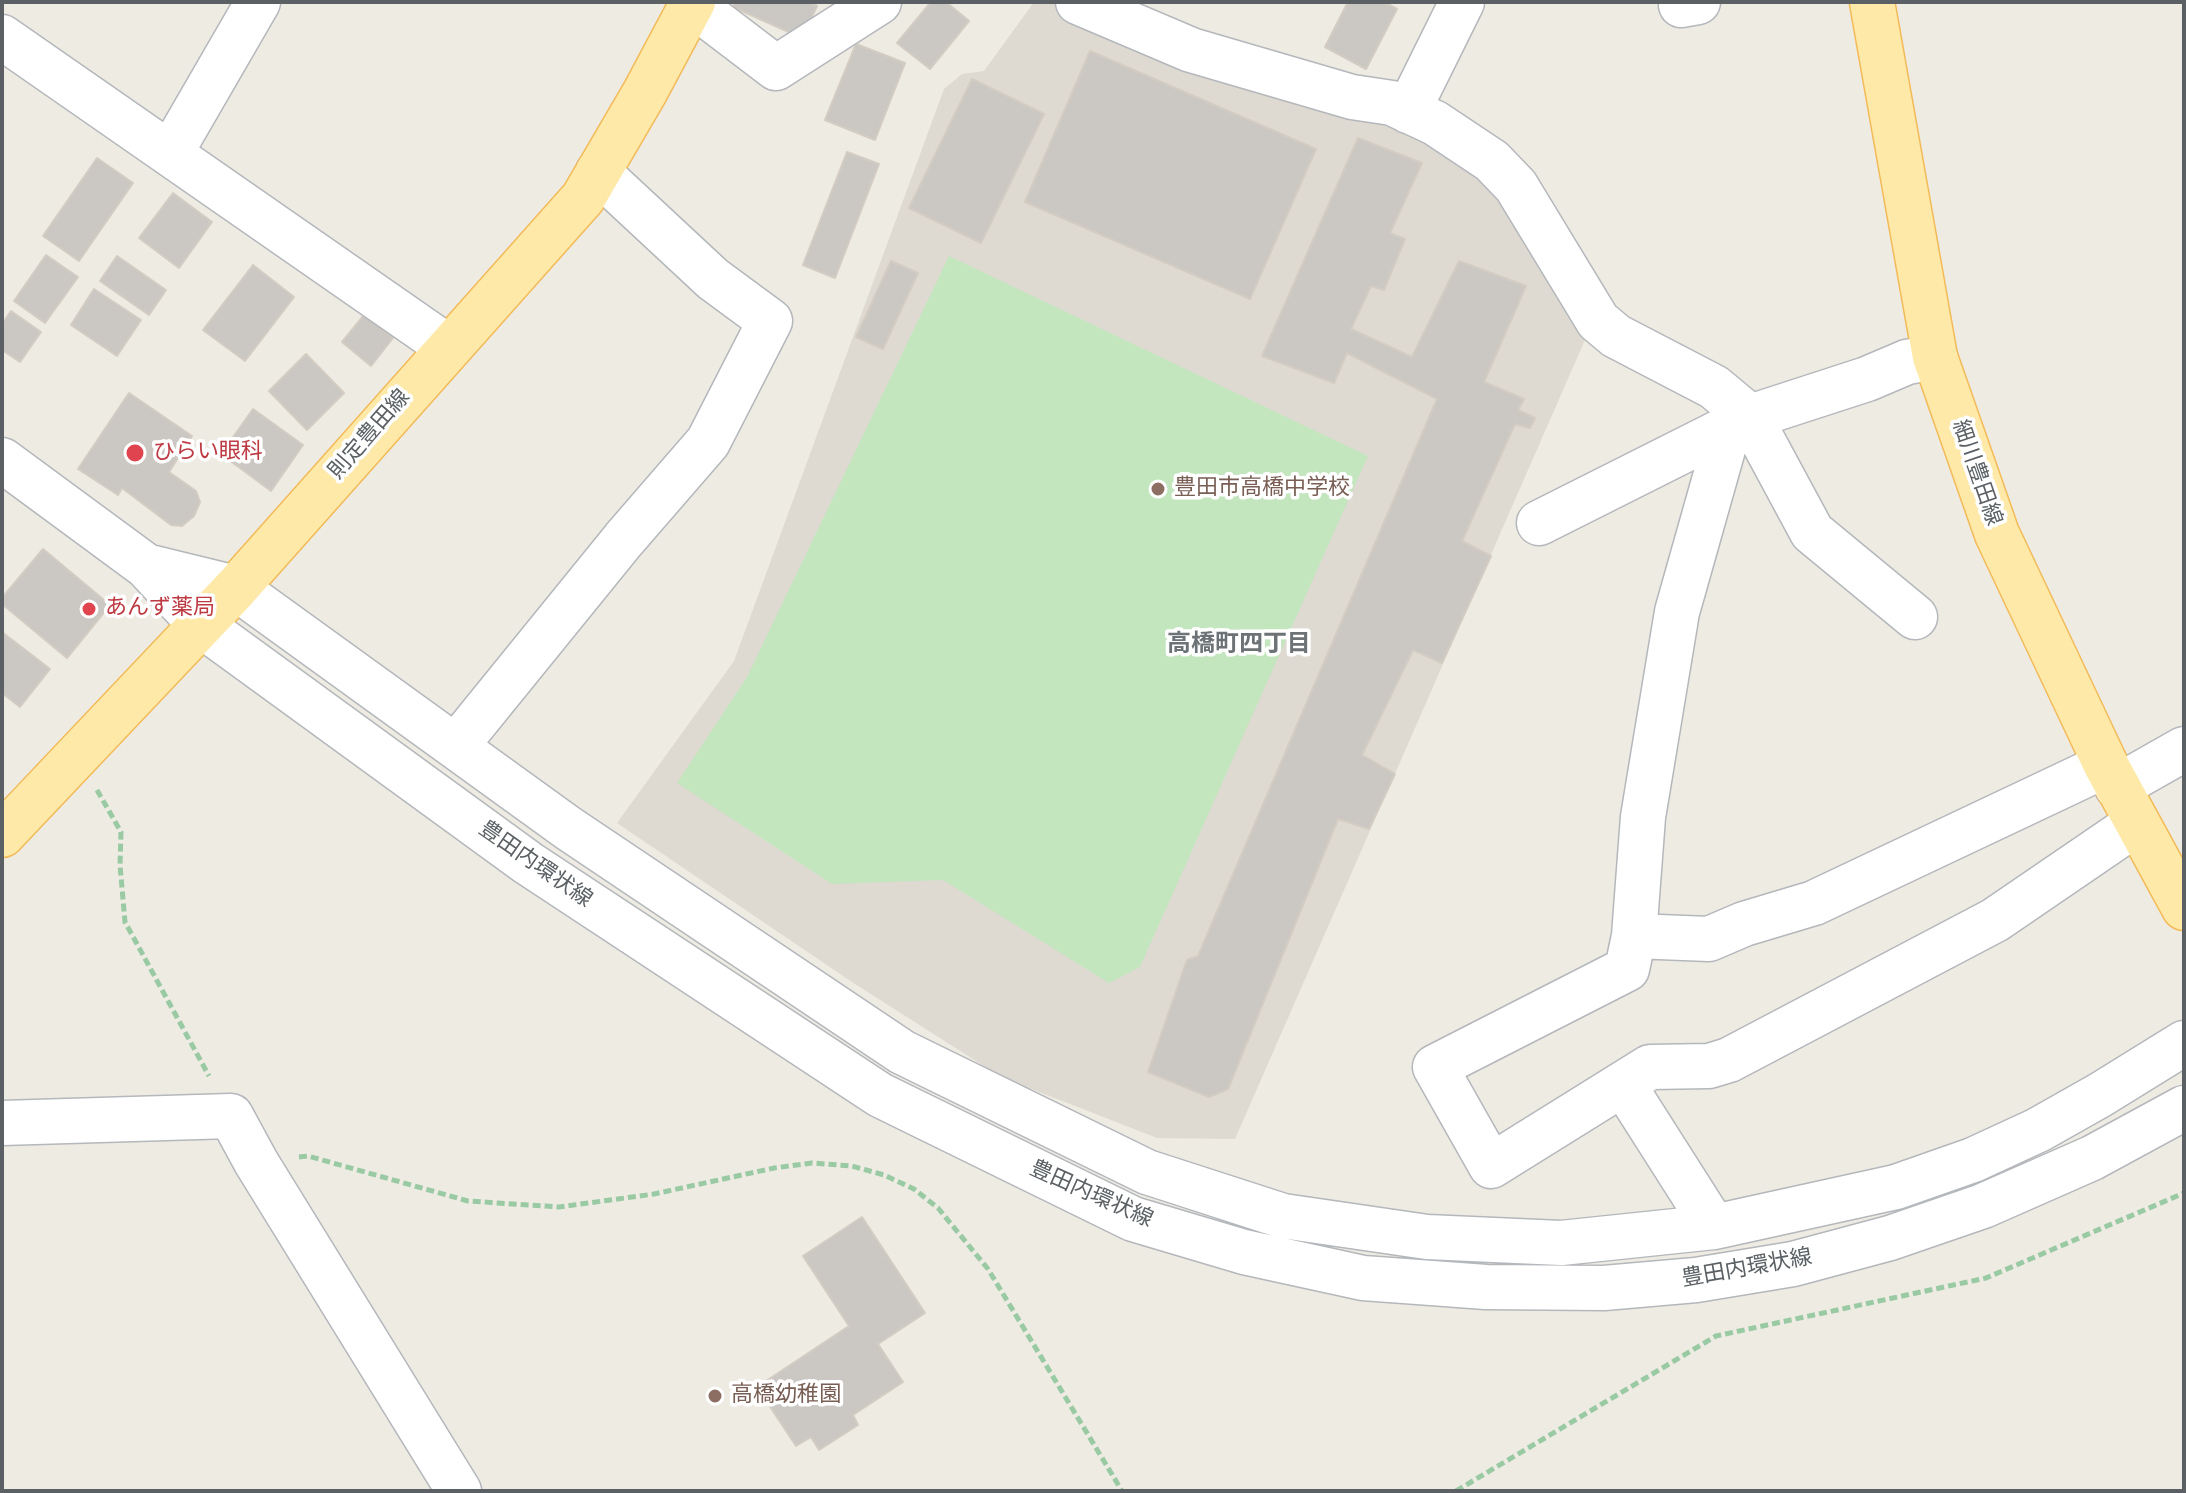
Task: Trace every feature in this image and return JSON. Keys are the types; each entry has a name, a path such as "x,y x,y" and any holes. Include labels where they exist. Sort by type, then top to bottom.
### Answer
{"main road":[{"name":"細川豊田線","path":"1872,2 1935,357 1997,534 2120,792 2184,908"},
{"name":"則定豊田線","path":"2,835 236,588 583,198 692,3"}],"street":[{"path":"170,154 258,2"},
{"path":"692,3 776,68 879,2"},
{"path":"1078,2 1191,50 1352,97 1392,103 1435,123 1492,161 1516,186 1605,329 1714,387 1812,532 1915,617"},
{"path":"1408,111 1462,2"},
{"path":"2,37 448,347"},
{"path":"456,746 624,539 708,442 770,321 713,279 598,172"},
{"path":"1539,523 1740,422 1867,379 1907,362 1935,357"},
{"path":"1740,422 1677,612 1643,817 1634,936 1627,969 1435,1067 1491,1166 1650,1067 1709,1066 1729,1060 1995,920 2120,792 2184,749"},
{"name":"豊田内環状線","path":"2,460 146,566 201,625 528,863 880,1095 1133,1219 1244,1252 1363,1278 1486,1287 1604,1288 1696,1280 1793,1264 1890,1238 1983,1206 2092,1158 2184,1108"},
{"name":"豊田内環状線","path":"146,566 236,588 568,828 902,1052 1147,1172 1283,1216 1427,1237 1561,1243 1714,1227 1896,1187 1973,1160 2038,1130 2184,1043"},
{"path":"1634,936 1709,939 2120,792"},
{"path":"1623,1084 1714,1227"},
{"path":"2,1123 231,1116 256,1162 459,1491"}],"path":[{"path":"77,755 121,832 120,865 125,922 231,1116"},
{"path":"256,1162 308,1156 468,1201 559,1207 654,1194 774,1168 812,1163 852,1166 884,1175 914,1189 938,1208 988,1269 1122,1491"},
{"path":"1456,1491 1716,1336 1986,1278 2184,1193"}],"shaded area":[{"name":"豊田市高橋中学校","path":"1034,2 1068,2 1277,94 1353,120 1434,134 1534,211 1595,317 1235,1139 1157,1138 1001,1077 852,982 617,823 734,661 944,89 962,74 984,71"}],"green space":[{"path":"949,256 1368,456 1140,967 1109,983 943,880 832,884 677,783 747,677"}],"building":[{"path":"735,2 809,2 817,6 802,38 733,7"},
{"path":"931,2 946,2 969,21 930,69 897,43"},
{"path":"1348,2 1384,2 1397,9 1366,69 1325,47"},
{"path":"856,44 905,63 875,140 825,120"},
{"path":"1090,51 1316,149 1250,299 1025,202"},
{"path":"972,79 1044,114 981,243 909,208"},
{"path":"1358,138 1422,163 1390,233 1405,239 1384,290 1371,286 1351,329 1412,357 1459,261 1526,286 1484,382 1524,399 1518,410 1535,418 1530,428 1515,424 1462,541 1491,556 1442,663 1413,650 1362,755 1395,774 1369,829 1338,819 1228,1089 1209,1097 1148,1072 1187,960 1198,956 1437,399 1347,353 1334,383 1262,356"},
{"path":"847,152 879,164 835,278 803,265"},
{"path":"97,158 133,183 79,261 43,236"},
{"path":"173,193 212,222 179,268 139,238"},
{"path":"46,255 78,277 45,323 14,301"},
{"path":"117,256 166,290 149,315 100,281"},
{"path":"891,261 918,273 883,349 856,337"},
{"path":"253,265 294,297 245,361 203,330"},
{"path":"94,289 141,320 117,356 71,325"},
{"path":"11,311 41,332 20,362 2,350 2,324"},
{"path":"364,315 393,338 371,366 342,342"},
{"path":"306,354 344,393 307,430 269,391"},
{"name":"ひらい眼科","path":"129,393 192,436 169,472 196,491 200,502 194,516 182,526 171,525 122,488 118,495 78,469"},
{"path":"253,409 303,445 271,491 221,454"},
{"path":"43,549 110,605 67,658 2,604 2,598"},
{"path":"2,632 50,669 20,707 2,693"},
{"path":"862,1217 925,1313 878,1344 903,1382 853,1415 858,1425 819,1450 811,1437 796,1446 757,1387 849,1326 803,1256"}],"place":[{"name":"ひらい眼科","path":"135,453"},
{"name":"豊田市高橋中学校","path":"1158,489"},
{"name":"あんず薬局","path":"89,609"},
{"name":"高橋幼稚園","path":"715,1396"}],"district":[{"name":"高橋町四丁目","path":"1239,645"}]}
